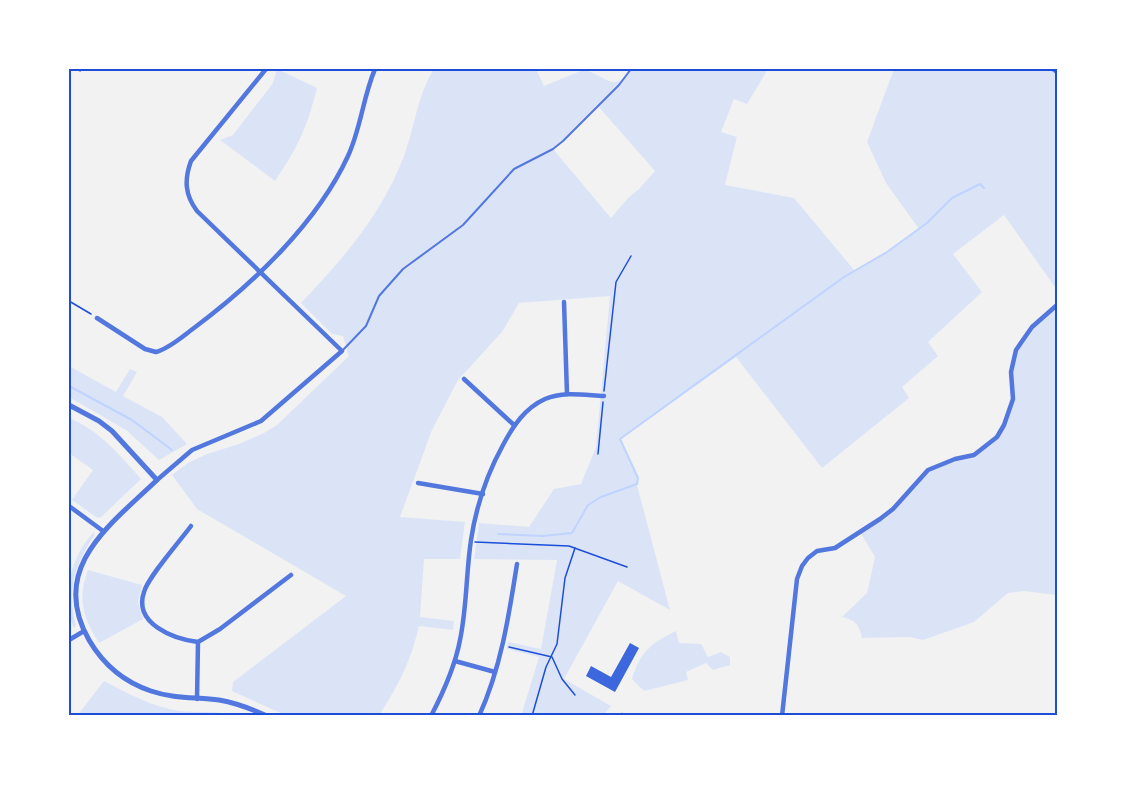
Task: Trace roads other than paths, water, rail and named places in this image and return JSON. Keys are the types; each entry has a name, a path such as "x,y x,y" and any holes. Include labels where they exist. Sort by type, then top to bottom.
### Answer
{"street":[{"path":"266,69 191,161 186,177 189,197 197,211 342,351 261,421 192,450 102,531 88,551 77,577 76,604 84,631 99,655 109,666 131,682 160,694 220,700 267,716"},
{"path":"97,318 152,352 161,351 217,310 260,271 308,218 339,174 356,139 368,87 375,69"},
{"path":"1053,69 1057,72"},
{"path":"564,302 567,393"},
{"path":"782,716 797,579 802,566 817,551 835,548 893,509 928,470 955,459 974,455 997,437 1013,399 1011,372 1016,350 1032,327 1057,305"},
{"path":"464,380 514,425"},
{"path":"431,716 455,661 463,620 471,542 483,494 498,455 514,425 545,399 567,393 604,396"},
{"path":"69,405 99,421 112,431 157,480"},
{"path":"418,483 483,494"},
{"path":"69,506 102,531"},
{"path":"191,526 146,586 142,600 145,614 157,627 181,639 198,642 220,629 291,575"},
{"path":"479,716 502,646 517,564"},
{"path":"69,640 84,631"},
{"path":"197,699 198,642"},
{"path":"455,661 495,672"}],"lane":[{"path":"342,351 366,326 379,296 403,269 463,225 514,170 563,141 618,86 631,69"}],"waterway":[{"path":"498,534 543,536 572,533 588,505 601,497 637,484 638,478 620,439 844,277 887,252 927,223 952,198 980,184 984,188"},
{"path":"69,386 132,420 172,450"}]}
